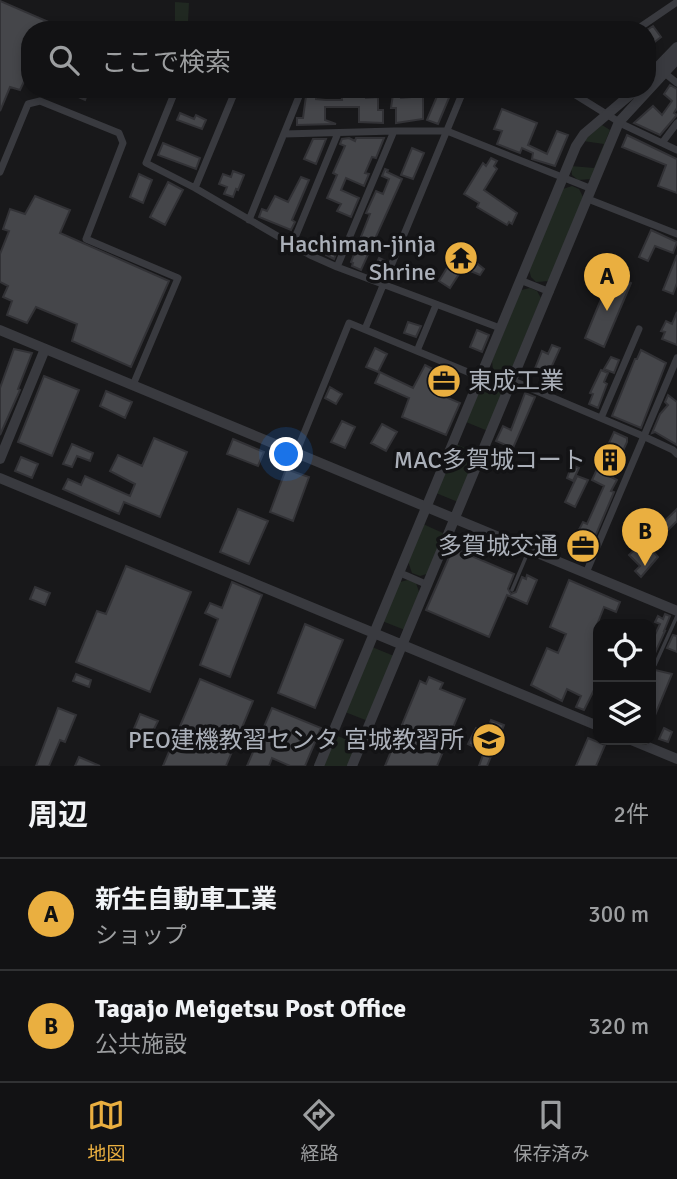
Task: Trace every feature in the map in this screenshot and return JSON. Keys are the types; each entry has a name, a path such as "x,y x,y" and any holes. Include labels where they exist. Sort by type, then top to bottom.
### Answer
{"street":[{"path":"649,21 677,2"},
{"path":"656,76 677,47"},
{"path":"656,73 677,59"},
{"path":"661,70 677,83"},
{"path":"172,98 146,163 195,188 292,245 337,267 500,328"},
{"path":"195,188 232,98"},
{"path":"249,220 299,98"},
{"path":"365,329 460,98"},
{"path":"580,98 619,122 677,150"},
{"path":"319,766 576,146 584,134 627,98"},
{"path":"352,766 619,122 638,98"},
{"path":"0,172 28,104 40,101 119,133 123,143 86,239 178,278 133,385"},
{"path":"662,143 677,123"},
{"path":"337,267 394,131"},
{"path":"285,134 447,131 562,178 590,194 677,234"},
{"path":"292,245 338,133"},
{"path":"520,280 550,292"},
{"path":"417,351 436,305"},
{"path":"296,453 349,323 481,376 513,381 643,436 677,454"},
{"path":"601,418 639,329"},
{"path":"0,330 677,613"},
{"path":"0,459 45,349"},
{"path":"586,573 677,358"},
{"path":"0,478 593,724"},
{"path":"398,572 428,585"},
{"path":"643,745 677,759"}],"lane":[{"path":"512,590 529,550"},
{"path":"656,663 677,613"}],"shaded area":[{"path":"175,2 189,3 188,21 175,21"},
{"path":"602,125 610,130 605,142 606,148 591,179 578,180 572,175 571,166 594,168 604,144 583,141"},
{"path":"572,186 579,189 583,197 549,281 536,282 529,270 563,189"},
{"path":"530,288 537,291 541,298 509,375 498,375 493,370 492,361 521,290"},
{"path":"486,384 498,387 502,394 488,431 466,422 479,389"},
{"path":"456,444 479,454 458,502 436,493"},
{"path":"423,524 445,534 427,574 420,576 412,573 408,561"},
{"path":"408,580 416,583 420,595 405,630 382,621 400,582"},
{"path":"372,647 394,656 368,721 345,712"},
{"path":"335,735 358,744 349,766 322,766"}],"building":[{"path":"0,1 46,21 21,21 21,88 20,90 10,87 0,111"},
{"path":"670,85 677,89 677,108 674,113 677,115 660,135 634,123 653,106 662,115 672,101 664,94"},
{"path":"306,98 378,98 378,110 383,110 383,123 359,122 359,107 325,107 325,120 336,124 297,125 297,118 303,118"},
{"path":"392,98 423,98 423,119 396,123 396,108 391,108"},
{"path":"436,98 449,98 438,124 427,120"},
{"path":"502,109 537,123 528,145 547,154 557,131 568,135 555,166 532,159 533,153 522,148 520,153 497,144 502,131 494,129"},
{"path":"180,113 194,119 196,115 206,120 202,129 177,120"},
{"path":"627,135 677,159 677,193 658,186 666,165 622,147"},
{"path":"356,138 384,138 376,158 372,157 365,173 369,174 364,186 346,178 341,190 359,198 351,217 337,211 341,204 327,198 337,175 333,173 345,146 340,144 342,139 355,141"},
{"path":"313,139 326,139 316,164 304,159"},
{"path":"163,143 200,158 196,169 158,155"},
{"path":"412,148 424,153 413,179 401,175"},
{"path":"491,158 497,161 494,166 497,169 484,190 517,213 512,224 509,222 507,225 477,207 479,203 464,194 483,163 486,166"},
{"path":"385,169 402,179 361,270 352,266 351,262 370,214 366,213 376,191 383,194 389,179 382,176"},
{"path":"233,171 244,175 233,197 224,194 227,187 219,184 223,174 231,177"},
{"path":"139,174 152,180 143,203 130,197"},
{"path":"301,177 309,180 292,220 295,222 291,230 259,217 262,209 267,211 275,196 288,202"},
{"path":"168,182 183,190 165,225 150,217"},
{"path":"35,196 70,210 60,233 169,281 131,367 72,341 77,324 36,307 27,323 7,315 12,301 3,297 8,286 0,282 0,254 9,231 3,229 10,209 25,214"},
{"path":"651,230 677,242 673,253 655,246 648,261 639,257"},
{"path":"323,236 340,244 334,259 326,255 328,246 320,243"},
{"path":"677,255 677,283 673,294 663,290"},
{"path":"469,257 484,269 480,275 461,267"},
{"path":"379,258 386,261 381,274 373,271"},
{"path":"450,263 461,271 450,288 439,281"},
{"path":"611,275 631,283 604,347 585,338"},
{"path":"677,312 677,345 662,339 665,332 661,331 666,321 672,324"},
{"path":"408,322 421,326 416,337 404,333"},
{"path":"477,330 489,335 482,352 470,347"},
{"path":"552,345 560,348 547,377 534,371 542,351 548,354"},
{"path":"375,348 387,354 378,372 366,367"},
{"path":"14,349 32,353 18,389 20,390 0,435 0,388"},
{"path":"641,350 666,363 641,428 612,416"},
{"path":"611,357 619,360 614,373 604,369"},
{"path":"425,365 455,381 448,398 460,403 446,435 402,417 409,398 375,383 380,372 413,388"},
{"path":"601,370 608,373 598,408 589,404 593,394 590,393"},
{"path":"44,376 79,390 52,456 18,442"},
{"path":"330,387 342,394 336,404 325,398"},
{"path":"106,391 132,402 125,418 100,406"},
{"path":"525,393 535,397 513,448 496,441 503,426 511,430"},
{"path":"668,395 677,402 677,445 655,432 652,433 660,414 668,405 665,402"},
{"path":"342,421 355,427 345,448 331,442"},
{"path":"382,424 397,432 386,451 371,443"},
{"path":"614,432 627,438 627,442 611,477 617,480 611,491 614,492 586,558 575,554 578,548 571,545 583,522 587,524 604,486 592,480"},
{"path":"154,438 187,452 160,517 124,502 119,514 63,489 68,479 81,485 85,476 130,496 135,484 110,471 118,455 142,466"},
{"path":"233,439 264,452 258,466 227,454"},
{"path":"72,444 93,453 90,461 77,456 72,467 63,464"},
{"path":"21,457 38,464 32,478 15,471"},
{"path":"572,465 579,468 573,481 567,478"},
{"path":"286,469 309,477 293,521 270,512"},
{"path":"577,476 588,480 575,507 565,502"},
{"path":"238,509 268,521 249,564 220,552"},
{"path":"677,509 677,521 650,548 658,557 641,577 635,571 640,566 629,555"},
{"path":"453,548 514,574 508,589 511,594 516,592 522,577 526,579 527,575 537,580 527,604 507,595 489,637 426,610"},
{"path":"126,566 191,592 150,692 76,662 97,611 106,614"},
{"path":"569,580 620,602 616,612 604,607 599,619 593,619 593,692 584,710 576,707 581,696 567,689 562,701 531,685 547,648 558,653 566,634 550,627"},
{"path":"232,582 262,595 230,677 200,665 218,619 205,613 210,603 222,608"},
{"path":"35,587 50,593 45,605 30,599"},
{"path":"665,614 670,616 656,651 656,632 660,624 656,620 658,616 663,619"},
{"path":"305,624 343,640 315,708 278,693"},
{"path":"673,635 677,636 677,652 667,648"},
{"path":"656,670 672,674 656,713"},
{"path":"76,674 91,680 89,687 73,681"},
{"path":"429,677 443,683 440,689 465,699 437,766 385,766 420,681 426,684"},
{"path":"200,679 253,701 226,766 163,766"},
{"path":"58,708 76,715 65,742 60,740 49,766 36,766"},
{"path":"272,708 321,728 305,766 290,766 272,758 269,766 247,766"},
{"path":"140,714 158,721 151,735 147,734 146,737 133,731"},
{"path":"491,720 504,725 487,766 479,766 484,752 468,744 476,728 482,731 484,727 488,728"},
{"path":"664,728 672,732 668,742 659,739"},
{"path":"588,738 593,740 593,745 605,745 596,766 576,766"},
{"path":"79,757 100,766 75,766"}],"place":[{"name":"Hachiman-jinja Shrine","path":"461,258"},
{"name":"新生自動車工業","path":"607,311"},
{"name":"東成工業","path":"444,381"},
{"name":"MAC多賀城コート","path":"610,460"},
{"name":"多賀城交通","path":"583,546"},
{"name":"Tagajo Meigetsu Post Office","path":"645,566"},
{"name":"PEO建機教習センタ 宮城教習所","path":"489,740"}]}
